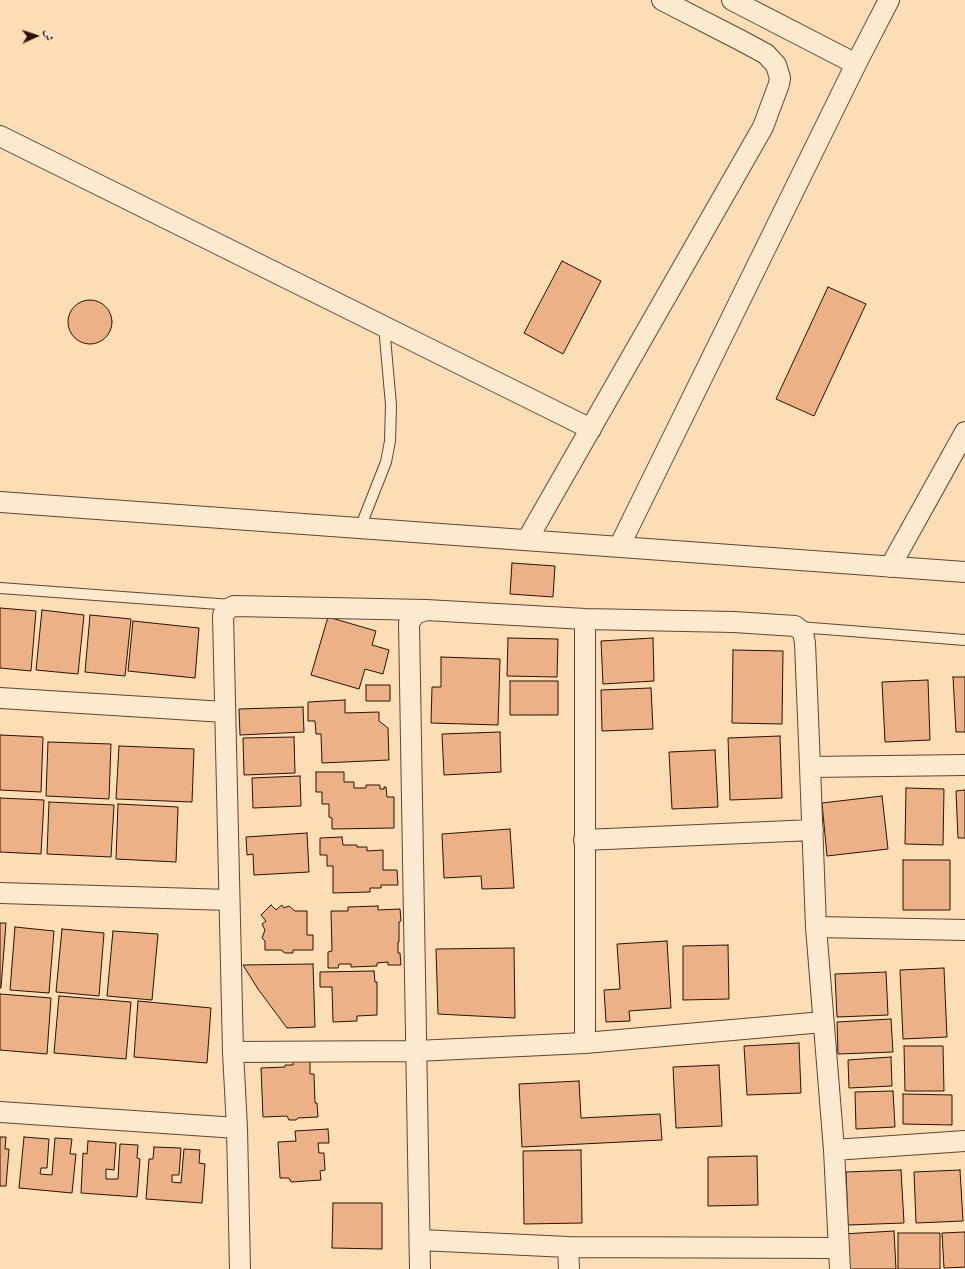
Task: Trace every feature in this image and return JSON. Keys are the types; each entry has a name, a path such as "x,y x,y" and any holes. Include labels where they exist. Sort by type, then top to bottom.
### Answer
{"street":[{"path":"527,540 763,127 779,84 780,78 776,64 766,54 662,0"},
{"path":"732,0 856,64"},
{"path":"619,547 856,64 889,0"},
{"path":"0,136 591,429"},
{"path":"890,567 965,432"},
{"path":"0,502 965,572"},
{"path":"240,1269 237,1128 233,1052 229,900 223,615 228,609 234,606 426,610 585,618 734,622 795,626 803,632 805,643 816,927 834,1150 840,1269"},
{"path":"420,1269 409,623 415,614 426,610"},
{"path":"584,1043 585,618"},
{"path":"0,698 225,712"},
{"path":"810,767 965,765"},
{"path":"584,840 812,830"},
{"path":"0,893 229,900"},
{"path":"816,927 965,930"},
{"path":"233,1052 416,1051 584,1043 823,1022"},
{"path":"0,1112 237,1128"},
{"path":"834,1150 965,1141"},
{"path":"420,1240 568,1247 839,1248"},
{"path":"568,1247 569,1269"}],"lane":[{"path":"360,528 386,462 390,441 391,405 384,326"},
{"path":"0,588 234,606"},
{"path":"795,626 965,640"}],"building":[{"path":"562,261 601,281 563,354 524,333"},
{"path":"828,287 866,304 814,416 776,399"},
{"path":"86,300 94,300 106,306 112,318 112,326 106,338 94,344 86,344 74,338 68,326 68,318 74,306"},
{"path":"512,563 555,566 553,597 510,594"},
{"path":"0,608 36,611 31,671 0,668"},
{"path":"42,610 84,615 78,674 36,670"},
{"path":"90,615 131,619 125,676 85,672"},
{"path":"328,617 376,631 372,645 389,650 383,674 365,669 359,689 311,675"},
{"path":"133,621 199,628 195,678 128,671"},
{"path":"508,638 558,639 557,677 507,676"},
{"path":"653,638 654,681 603,684 601,641"},
{"path":"733,650 783,651 782,724 732,723"},
{"path":"441,657 500,659 498,725 431,723 432,687 441,687"},
{"path":"953,677 965,677 965,732 956,732"},
{"path":"928,680 930,740 885,742 882,682"},
{"path":"510,681 558,681 558,715 510,715"},
{"path":"366,685 390,685 390,701 366,701"},
{"path":"651,688 653,729 602,731 601,690"},
{"path":"345,700 345,713 379,712 379,721 388,728 389,760 322,763 321,734 316,734 315,721 308,721 308,702"},
{"path":"303,707 304,732 240,735 239,709"},
{"path":"500,732 501,772 444,775 442,734"},
{"path":"0,735 43,737 41,792 0,790"},
{"path":"780,736 782,798 730,800 728,738"},
{"path":"294,737 295,773 244,775 243,738"},
{"path":"48,742 111,744 109,799 46,796"},
{"path":"119,746 194,749 192,802 116,799"},
{"path":"715,750 718,807 672,809 669,752"},
{"path":"316,772 344,772 344,782 354,782 354,788 366,788 366,785 380,785 380,789 384,789 384,787 386,787 387,797 394,797 394,828 332,829 332,818 329,817 329,804 322,804 322,792 316,792"},
{"path":"300,776 301,806 253,808 252,778"},
{"path":"906,788 944,789 943,845 905,844"},
{"path":"965,790 965,838 958,838 956,791"},
{"path":"882,796 888,849 827,856 822,803"},
{"path":"0,798 44,800 41,854 0,852"},
{"path":"49,802 114,805 111,857 47,854"},
{"path":"118,804 178,807 176,862 116,859"},
{"path":"510,829 514,888 482,889 481,876 444,878 442,834"},
{"path":"307,833 309,872 254,875 253,854 247,855 246,837"},
{"path":"342,837 343,845 367,847 367,851 383,850 383,870 397,870 398,885 381,885 381,888 370,888 370,892 333,893 333,866 327,866 327,855 320,855 320,838"},
{"path":"903,860 950,860 950,910 903,910"},
{"path":"271,905 276,910 282,905 284,908 289,906 295,911 307,911 307,935 313,935 313,950 293,950 293,953 285,953 281,950 265,950 265,941 262,938 265,930 262,924 266,921 261,915"},
{"path":"378,906 378,910 400,909 401,921 399,922 398,953 400,953 401,965 388,965 388,962 377,963 377,966 351,967 351,964 339,964 338,968 328,968 328,952 332,951 331,911 348,911 348,907"},
{"path":"0,923 6,923 1,988 0,988"},
{"path":"15,927 54,931 49,993 10,990"},
{"path":"62,929 104,933 99,996 56,992"},
{"path":"113,931 158,934 152,1000 107,996"},
{"path":"667,941 671,1008 629,1011 630,1021 606,1022 604,990 620,989 617,944"},
{"path":"728,945 729,999 683,1000 683,946"},
{"path":"514,948 515,1018 438,1014 436,949"},
{"path":"313,964 315,1027 287,1028 258,989 243,965"},
{"path":"944,968 947,1037 903,1039 900,970"},
{"path":"374,971 375,982 377,982 377,1015 357,1016 357,1021 333,1022 332,987 320,987 320,972"},
{"path":"886,972 888,1015 837,1017 835,974"},
{"path":"0,994 51,998 47,1054 0,1050"},
{"path":"59,996 131,1002 126,1059 54,1053"},
{"path":"138,1001 211,1008 207,1063 134,1057"},
{"path":"891,1019 893,1052 838,1054 837,1022"},
{"path":"799,1043 801,1093 747,1095 744,1046"},
{"path":"904,1046 943,1046 944,1091 905,1091"},
{"path":"891,1057 892,1086 849,1088 848,1060"},
{"path":"293,1061 310,1061 310,1074 314,1074 315,1103 317,1103 318,1117 289,1120 287,1116 263,1117 261,1068 285,1067 285,1065 293,1065"},
{"path":"719,1065 722,1126 676,1128 673,1067"},
{"path":"579,1081 581,1118 660,1114 662,1140 522,1147 519,1084"},
{"path":"893,1091 895,1127 856,1129 855,1092"},
{"path":"903,1094 952,1095 952,1125 903,1124"},
{"path":"328,1129 329,1143 318,1143 319,1153 324,1153 325,1170 320,1171 321,1180 291,1182 289,1178 280,1178 278,1142 296,1141 295,1131"},
{"path":"0,1137 6,1137 5,1149 9,1149 6,1186 0,1186"},
{"path":"24,1137 49,1139 47,1168 41,1168 40,1174 52,1175 55,1138 72,1139 70,1154 76,1154 72,1193 19,1188"},
{"path":"88,1141 116,1143 114,1170 106,1169 106,1179 118,1179 120,1144 138,1145 137,1158 140,1159 137,1197 81,1193 83,1153 87,1154"},
{"path":"154,1147 181,1148 179,1175 172,1175 172,1182 181,1183 184,1149 200,1150 199,1163 205,1164 202,1203 146,1199 149,1159 153,1159"},
{"path":"581,1150 582,1223 524,1224 523,1151"},
{"path":"757,1156 758,1205 708,1206 708,1157"},
{"path":"901,1170 904,1223 848,1225 846,1172"},
{"path":"960,1170 963,1221 916,1223 914,1172"},
{"path":"333,1203 382,1203 382,1249 332,1248"},
{"path":"894,1231 896,1269 845,1269 843,1234"},
{"path":"965,1232 965,1267 944,1268 942,1233"},
{"path":"898,1233 940,1233 940,1269 898,1269"}]}
